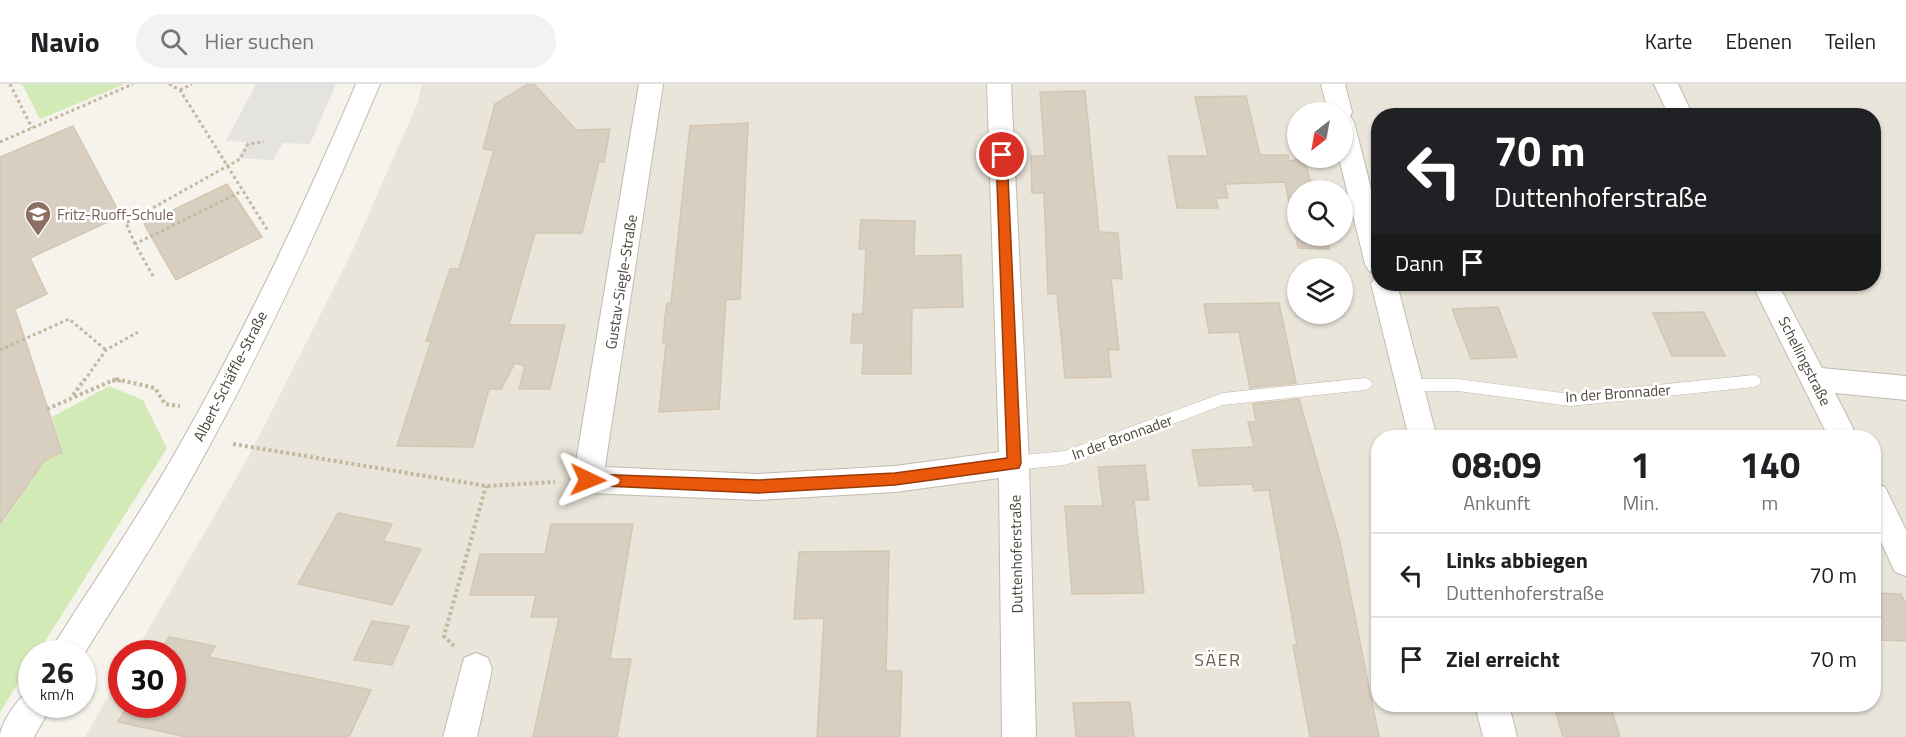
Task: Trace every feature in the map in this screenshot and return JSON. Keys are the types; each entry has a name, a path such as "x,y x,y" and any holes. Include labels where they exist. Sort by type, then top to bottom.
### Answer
{"street":[{"name":"Albert-Schäffle-Straße","path":"75,640 208,421 294,252 338,157 368,84"},
{"name":"Gustav-Siegle-Straße","path":"588,480 651,84"},
{"name":"Duttenhoferstraße","path":"999,84 1014,463 1019,737"},
{"path":"1333,84 1338,102"},
{"path":"1666,84 1677,108"},
{"path":"1353,165 1371,236"},
{"path":"1386,291 1421,430"},
{"name":"Schellingstraße","path":"1769,291 1840,430"},
{"path":"1815,379 1906,388"},
{"name":"In der Bronnader","path":"588,480 758,487 895,479 1014,463"},
{"path":"1881,511 1906,562"},
{"path":"460,737 476,669"},
{"path":"1494,712 1500,737"},
{"path":"15,737 27,718"}],"lane":[{"name":"In der Bronnader","path":"1409,385 1458,385 1570,400 1754,381"},
{"name":"In der Bronnader","path":"1014,463 1065,458 1223,399 1365,384"}],"path":[{"path":"10,84 32,128"},
{"path":"0,142 133,84"},
{"path":"169,84 180,90 226,168 271,235"},
{"path":"180,90 192,84"},
{"path":"153,276 126,222 226,168 240,159 248,144 264,142"},
{"path":"135,244 242,191"},
{"path":"0,350 69,320 106,350"},
{"path":"72,397 106,350 138,332"},
{"path":"47,409 116,379 155,388 165,404"},
{"path":"253,447 486,486 530,484"},
{"path":"476,669 444,636 486,486"}],"shaded area":[{"path":"256,84 336,84 310,144 283,143 273,160 238,158 247,142 226,141"},
{"path":"422,84 1906,84 1906,737 85,737 108,697 108,718 186,718 186,640 142,640 248,458 351,254 418,102"}],"green space":[{"path":"22,84 125,84 40,119"},
{"path":"109,386 143,400 167,448 46,640 18,640 18,683 0,712 0,526 46,460 63,452 52,417"}],"building":[{"path":"528,84 534,84 576,130 610,129 604,162 599,162 582,233 535,233 509,325 565,325 550,389 519,389 525,366 515,363 501,389 489,389 473,447 397,446 431,341 426,341 450,269 459,269 494,150 483,149 495,104"},
{"path":"1085,91 1099,232 1118,233 1122,279 1111,278 1119,350 1108,350 1111,377 1065,378 1057,294 1048,294 1044,193 1032,193 1031,156 1045,156 1040,92"},
{"path":"1246,96 1260,155 1287,155 1287,168 1307,168 1310,180 1287,180 1287,192 1285,182 1225,184 1228,198 1216,198 1218,208 1177,208 1168,156 1208,156 1195,97"},
{"path":"748,123 740,299 726,300 719,409 659,412 666,343 663,343 665,317 667,303 671,303 690,126"},
{"name":"Fritz-Ruoff-Schule","path":"73,126 121,216 30,258 47,294 15,309 62,452 45,460 0,524 0,157"},
{"path":"227,184 262,237 176,280 144,224"},
{"path":"861,220 915,221 914,256 961,255 963,307 912,308 911,374 862,374 864,343 851,343 853,314 863,314 866,249 859,249"},
{"path":"1298,246 1328,246 1329,249 1298,248"},
{"path":"1279,303 1296,383 1250,388 1239,332 1209,333 1204,304"},
{"path":"1498,307 1517,357 1471,359 1452,309"},
{"path":"1704,312 1725,356 1672,356 1653,313"},
{"path":"1299,399 1340,542 1371,697 1371,712 1374,712 1379,737 1310,737 1293,645 1297,645 1269,490 1254,491 1252,484 1199,486 1192,450 1254,447 1248,422 1256,422 1253,404"},
{"path":"1145,465 1149,500 1134,500 1144,593 1072,594 1065,506 1103,506 1098,467"},
{"path":"338,513 392,524 383,541 421,549 392,605 298,584"},
{"path":"551,524 633,524 610,659 631,659 617,737 533,737 559,617 531,617 536,595 470,595 480,554 545,554"},
{"path":"889,551 886,671 902,671 900,737 817,737 824,618 794,619 799,552"},
{"path":"1881,593 1901,594 1906,605 1906,641 1881,640"},
{"path":"372,621 409,626 392,665 354,660"},
{"path":"169,637 184,640 167,640"},
{"path":"186,640 215,646 209,657 371,690 349,737 187,737 118,722 120,718 186,718"},
{"path":"1130,702 1134,737 1076,737 1073,703"},
{"path":"1556,712 1612,712 1620,737 1563,737"}],"place":[{"name":"Fritz-Ruoff-Schule","path":"38,237"}],"district":[{"name":"SÄER","path":"1218,659"}],"route":[{"path":"588,480 758,487 895,479 1014,463 1002,155"}]}
